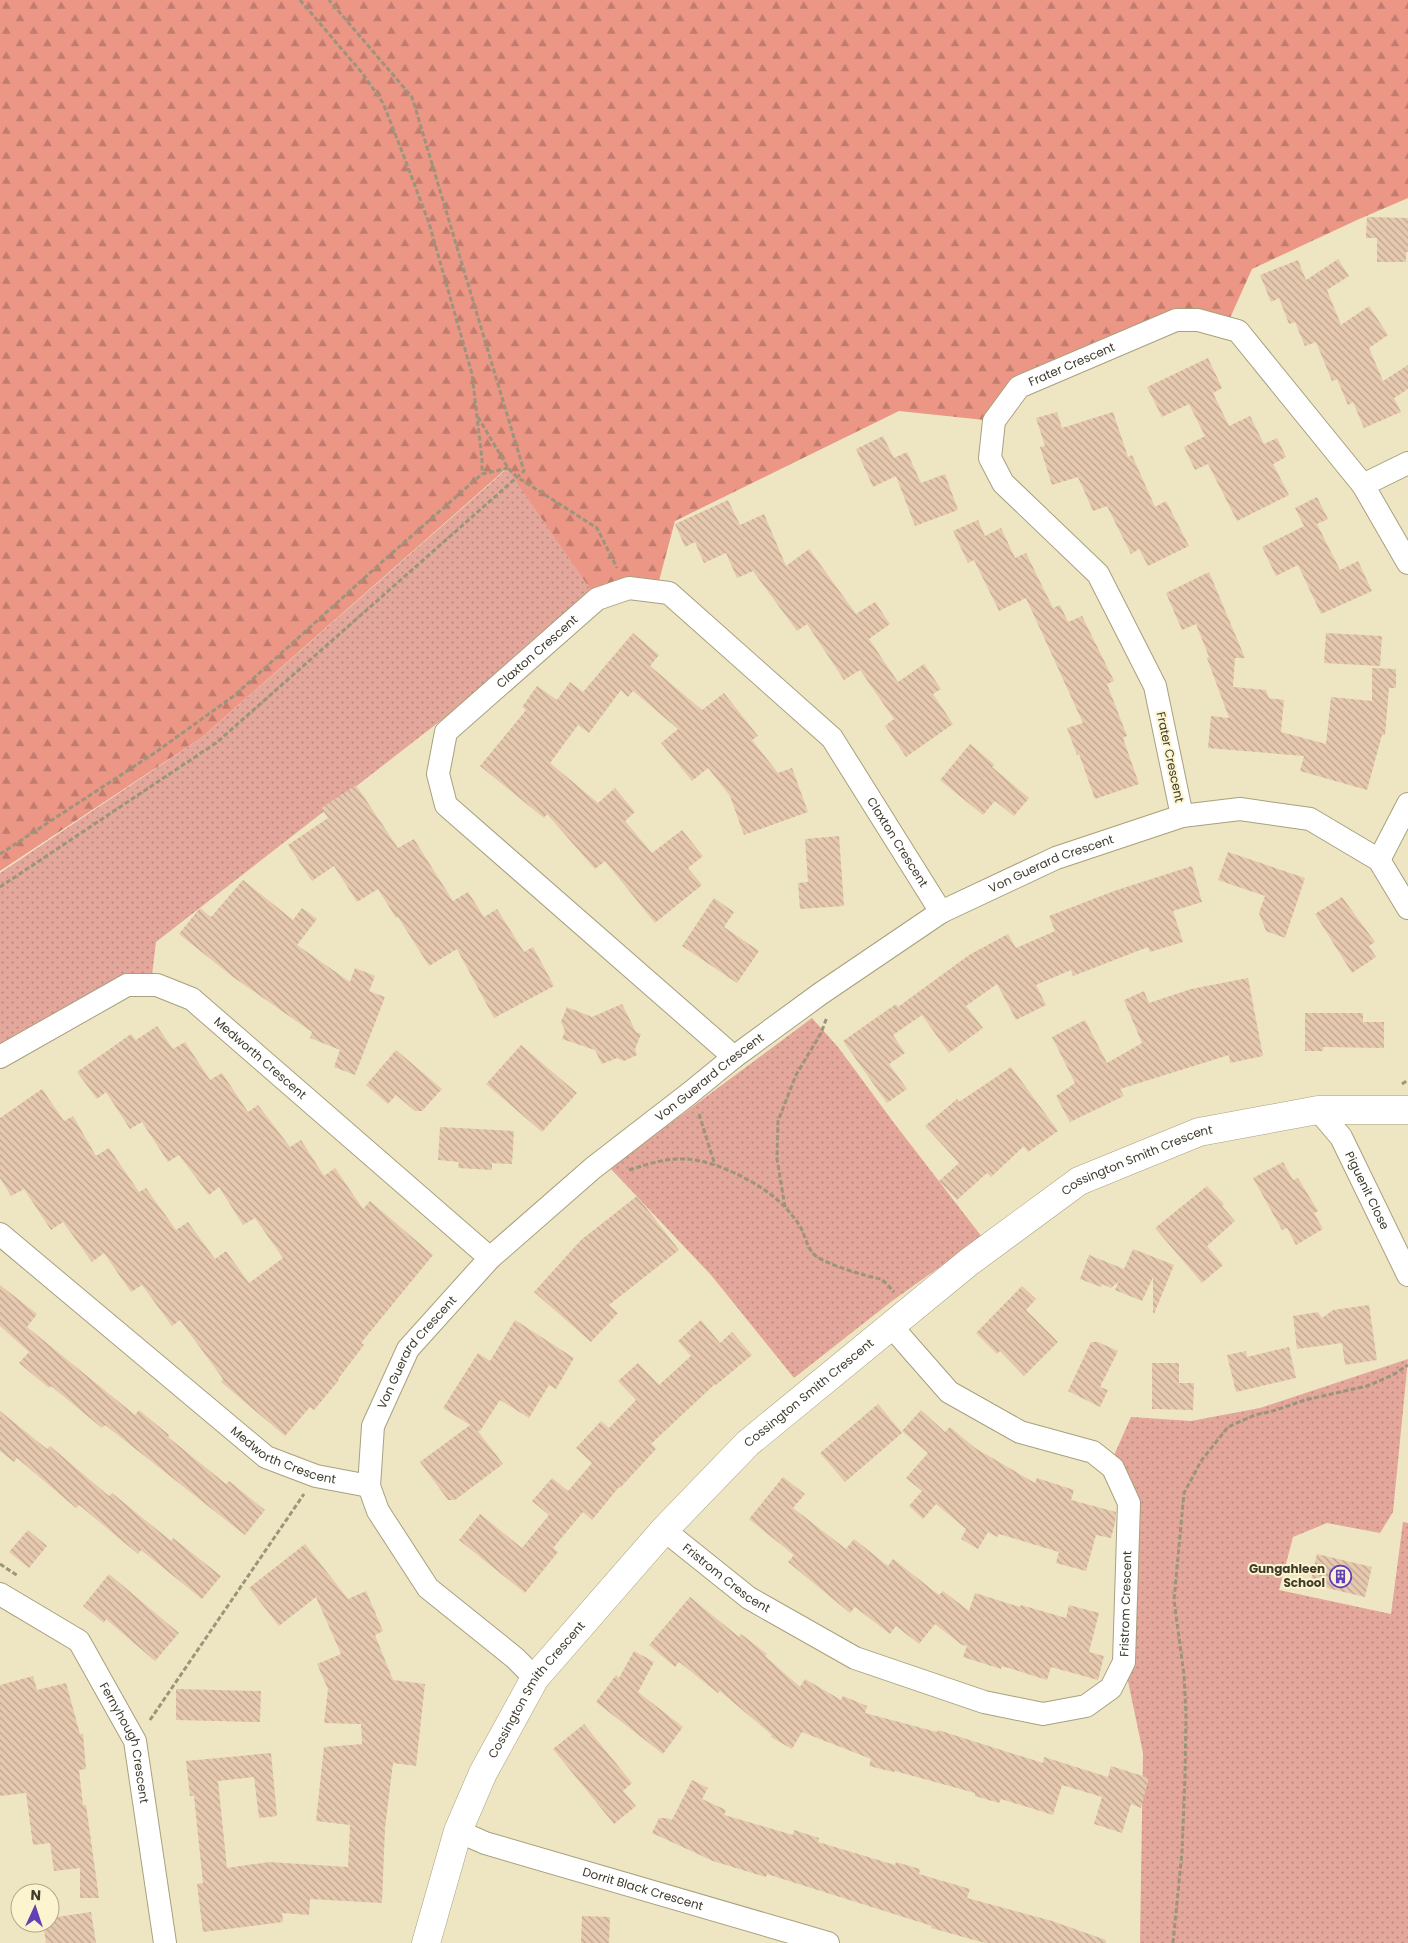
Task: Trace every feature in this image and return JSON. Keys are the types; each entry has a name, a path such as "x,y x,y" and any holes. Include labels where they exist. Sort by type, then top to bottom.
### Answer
{"street":[{"name":"Frater Crescent","path":"1182,816 1155,686 1098,574 1003,483 990,458 994,421 1019,387 1176,320 1198,320 1238,331 1363,485 1408,563"},
{"path":"1363,485 1408,462"},
{"name":"Claxton Crescent","path":"734,1057 446,804 438,774 446,732 597,599 629,588 669,593 832,738 941,912"},
{"path":"1379,860 1408,804"},
{"name":"Von Guerard Crescent","path":"535,1678 516,1658 428,1588 378,1511 369,1486 373,1426 408,1349 490,1258 592,1168 734,1057 820,994 941,912 1056,858 1182,816 1240,809 1310,819 1379,860 1408,908"},
{"name":"Medworth Crescent","path":"0,1057 127,986 157,985 192,999 490,1258"},
{"name":"Cossington Smith Crescent","path":"426,1943 458,1831 482,1773 535,1678 664,1530 748,1443 969,1262 1079,1182 1199,1132 1318,1110 1408,1110"},
{"name":"Piguenit Close","path":"1318,1110 1341,1137 1408,1275"},
{"name":"Medworth Crescent","path":"0,1234 266,1457 316,1476 369,1486"},
{"name":"Fristrom Crescent","path":"664,1530 749,1598 855,1658 984,1702 1043,1714 1086,1706 1110,1688 1124,1662 1129,1503 1113,1468 1093,1452 1020,1432 949,1392 892,1327"},
{"name":"Fernyhough Crescent","path":"0,1594 79,1642 135,1741 165,1943"},
{"name":"Dorrit Black Crescent","path":"458,1831 485,1843 828,1943"}],"path":[{"path":"300,0 363,74 384,103 428,222 472,374 482,474"},
{"path":"0,887 216,743 524,471 412,97 329,0"},
{"path":"477,415 508,468 517,477 597,528 616,567 624,590"},
{"path":"0,854 156,752 235,696 482,474 508,468"},
{"path":"785,1207 777,1159 778,1121 796,1076 821,1033 827,1018 827,1006 820,994"},
{"path":"690,1093 705,1129 715,1166"},
{"path":"592,1168 604,1172 623,1172 644,1164 684,1159 698,1160 715,1166 761,1187 785,1207 802,1230 806,1242 815,1255 835,1266 881,1280 896,1295"},
{"path":"1173,1943 1182,1852 1185,1776 1186,1714 1184,1675 1174,1600 1184,1493 1201,1462 1228,1427 1255,1415 1274,1411 1305,1400 1367,1386 1393,1375 1408,1365"},
{"path":"135,1741 306,1491"}],"shaded area":[{"path":"508,468 597,599 156,942 152,975 0,1057 0,873 201,738"},
{"path":"812,1018 838,1047 982,1237 892,1301 794,1378 711,1275 610,1168"},
{"path":"1408,1359 1393,1512 1380,1533 1327,1523 1293,1537 1279,1590 1391,1614 1403,1522 1408,1523 1408,1943 1140,1943 1143,1753 1124,1662 1128,1559 1115,1453 1131,1417 1191,1421 1260,1408"}],"green space":[{"path":"0,0 1408,0 1408,198 1252,269 1230,318 1176,320 1019,387 994,421 899,411 675,521 656,592 597,599 507,468 201,738 0,871"}],"building":[{"path":"1367,217 1408,218 1408,252 1406,252 1406,262 1377,262 1377,238 1366,238"},
{"path":"1338,259 1349,276 1327,290 1341,325 1369,306 1388,335 1369,348 1383,381 1408,365 1408,389 1394,398 1401,412 1364,428 1353,402 1348,405 1337,379 1332,381 1316,342 1305,346 1295,322 1289,324 1279,298 1271,302 1260,275 1298,260 1306,280"},
{"path":"1208,358 1222,388 1213,393 1229,426 1250,416 1264,444 1277,438 1286,457 1273,464 1289,495 1237,521 1208,464 1195,470 1184,447 1205,436 1189,404 1162,417 1147,387"},
{"path":"1057,412 1062,428 1113,412 1128,457 1132,455 1155,507 1166,501 1189,546 1148,566 1139,549 1131,554 1107,506 1093,511 1078,477 1052,485 1040,447 1045,446 1036,418"},
{"path":"883,436 894,458 907,452 921,483 945,474 958,510 915,526 896,476 873,487 856,449"},
{"path":"1317,497 1328,519 1317,524 1340,570 1358,561 1372,591 1321,614 1298,565 1276,576 1262,547 1304,526 1295,508"},
{"path":"728,500 740,525 764,514 786,566 809,549 856,614 875,602 890,624 869,639 898,682 924,664 941,689 933,694 953,724 906,757 885,726 894,719 860,670 844,680 807,624 797,631 753,571 737,578 726,553 704,563 695,542 685,547 675,524"},
{"path":"978,520 985,536 1001,528 1015,558 1026,553 1053,608 1060,605 1068,622 1082,616 1114,681 1107,684 1127,736 1123,738 1139,784 1095,799 1079,754 1077,755 1067,728 1083,723 1026,598 999,611 974,560 968,563 953,531"},
{"path":"1209,572 1245,658 1235,658 1233,687 1266,690 1269,698 1284,700 1281,732 1326,744 1331,697 1372,701 1372,668 1396,669 1396,688 1389,688 1385,735 1382,735 1367,790 1300,771 1304,756 1208,748 1211,716 1229,718 1196,624 1182,630 1166,593"},
{"path":"633,633 659,655 650,666 702,710 724,693 758,736 752,740 778,773 792,768 808,812 744,835 730,796 708,768 692,781 661,743 678,729 633,691 628,697 621,690 589,733 578,725 550,763 598,803 615,788 635,812 625,821 652,853 682,830 703,856 688,868 702,885 655,923 605,861 595,869 547,814 544,818 480,766 526,710 522,707 537,686 557,700 570,682 583,692"},
{"path":"1326,633 1382,636 1380,666 1324,663"},
{"path":"970,744 995,765 992,767 1029,798 1014,816 995,801 983,815 940,780"},
{"path":"356,785 398,848 414,839 453,901 468,892 484,917 497,909 524,952 533,947 554,986 494,1018 457,949 429,966 378,889 357,902 334,866 312,881 288,845 328,818 321,808"},
{"path":"839,836 844,906 800,909 798,883 808,882 805,839"},
{"path":"1228,852 1305,878 1285,938 1266,931 1259,913 1265,896 1218,880"},
{"path":"1192,866 1202,902 1173,911 1183,942 1150,952 1148,947 1073,976 1071,970 1036,985 1046,1005 1016,1020 997,984 966,1006 983,1028 949,1053 922,1015 893,1035 905,1053 889,1064 907,1089 887,1103 843,1041 896,1004 898,1007 969,955 1008,934 1016,948 1055,931 1049,916 1114,891"},
{"path":"243,880 293,920 302,908 317,919 297,945 350,982 355,968 375,976 369,991 385,997 355,1075 334,1067 340,1050 310,1038 312,1032 233,977 179,934 200,908 211,917"},
{"path":"1342,897 1375,942 1369,946 1376,957 1352,973 1315,914"},
{"path":"714,898 734,912 724,927 759,951 737,983 682,946"},
{"path":"1248,978 1263,1056 1230,1063 1229,1055 1120,1089 1124,1096 1070,1122 1056,1096 1075,1083 1052,1037 1085,1020 1107,1063 1142,1043 1124,1000 1144,991 1149,1003 1191,989"},
{"path":"622,1004 636,1032 641,1034 635,1049 637,1055 624,1061 617,1058 602,1064 595,1050 562,1039 565,1031 561,1022 567,1007 592,1017"},
{"path":"1305,1013 1363,1013 1363,1022 1384,1022 1384,1048 1323,1047 1323,1051 1305,1051"},
{"path":"157,1026 173,1049 185,1042 210,1080 222,1073 248,1112 258,1105 290,1147 301,1140 324,1176 335,1168 363,1209 370,1201 433,1255 361,1343 364,1345 339,1380 314,1410 310,1407 285,1436 221,1382 223,1379 180,1320 172,1326 142,1285 131,1292 104,1253 92,1262 63,1222 51,1230 24,1189 11,1196 0,1178 0,1118 42,1089 64,1121 73,1116 96,1156 109,1148 139,1192 146,1188 176,1230 188,1222 215,1259 226,1251 249,1283 283,1258 255,1218 243,1225 219,1187 209,1195 179,1155 168,1162 142,1122 130,1129 106,1092 97,1099 77,1072 131,1034 136,1040"},
{"path":"521,1045 577,1093 542,1132 486,1084"},
{"path":"396,1050 442,1089 422,1111 415,1111 396,1095 388,1104 366,1085"},
{"path":"1011,1067 1058,1131 1028,1152 1024,1146 991,1177 987,1173 957,1200 939,1181 959,1163 925,1126 957,1099 959,1102"},
{"path":"440,1127 514,1131 512,1164 492,1163 492,1170 458,1168 459,1162 438,1160"},
{"path":"1283,1162 1293,1180 1298,1178 1318,1211 1314,1213 1323,1229 1296,1245 1287,1228 1282,1230 1253,1178"},
{"path":"1207,1186 1224,1204 1222,1206 1235,1221 1207,1246 1223,1265 1202,1283 1155,1228"},
{"path":"637,1196 679,1250 609,1305 618,1313 591,1342 534,1292 581,1240"},
{"path":"1133,1249 1174,1265 1154,1314 1153,1277 1142,1301 1115,1290 1119,1281 1111,1288 1102,1284 1101,1287 1080,1279 1089,1255 1124,1269"},
{"path":"0,1285 37,1314 27,1327 135,1415 139,1410 169,1435 168,1437 226,1484 229,1481 265,1510 245,1535 105,1425 102,1428 51,1386 49,1388 19,1363 29,1352 0,1326"},
{"path":"1022,1286 1036,1299 1026,1310 1058,1342 1024,1376 1000,1351 997,1354 976,1333"},
{"path":"1369,1305 1377,1360 1345,1365 1342,1343 1297,1349 1293,1316 1318,1312 1322,1318 1333,1310"},
{"path":"515,1320 574,1358 556,1389 549,1385 529,1418 500,1400 480,1431 477,1430 503,1464 455,1500 448,1500 420,1462 470,1425 443,1408 478,1353 490,1361"},
{"path":"701,1320 720,1343 732,1332 752,1355 715,1384 651,1444 656,1449 619,1487 592,1520 583,1512 553,1548 558,1552 525,1593 459,1540 480,1514 522,1548 549,1515 532,1501 552,1478 568,1491 592,1463 576,1448 601,1421 609,1428 636,1400 618,1381 638,1363 659,1385 691,1356 678,1341"},
{"path":"1091,1342 1098,1342 1118,1351 1100,1387 1108,1390 1100,1407 1068,1391"},
{"path":"1289,1347 1296,1378 1236,1392 1227,1355 1246,1351 1247,1357"},
{"path":"1152,1363 1179,1363 1179,1383 1194,1383 1193,1410 1152,1409"},
{"path":"878,1404 902,1433 845,1482 820,1453"},
{"path":"921,1410 945,1432 950,1427 975,1448 1035,1483 1037,1478 1074,1490 1071,1500 1116,1512 1111,1538 1096,1535 1086,1571 1056,1563 1059,1552 999,1534 997,1537 988,1532 978,1549 961,1539 966,1529 936,1504 923,1519 909,1506 922,1491 906,1478 928,1453 902,1431"},
{"path":"0,1411 47,1449 50,1446 109,1496 112,1493 171,1541 173,1538 221,1576 202,1599 141,1550 138,1554 79,1505 76,1508 17,1458 14,1462 0,1451"},
{"path":"783,1477 805,1494 793,1508 846,1549 854,1539 888,1566 893,1559 939,1595 943,1591 969,1611 975,1593 1020,1607 1021,1605 1066,1618 1069,1605 1099,1613 1089,1652 1104,1656 1098,1680 1051,1667 1047,1680 1002,1666 1001,1669 963,1657 967,1646 962,1645 935,1624 919,1644 896,1626 890,1634 855,1607 850,1613 788,1562 794,1555 749,1519"},
{"path":"28,1530 47,1546 29,1568 9,1552"},
{"path":"305,1544 348,1599 366,1591 383,1631 375,1635 393,1680 425,1684 416,1766 393,1763 385,1828 382,1903 310,1899 309,1915 282,1913 283,1922 203,1932 197,1884 203,1883 194,1796 190,1796 186,1761 271,1753 277,1816 259,1818 254,1777 218,1781 227,1868 269,1862 348,1867 350,1825 316,1821 324,1747 362,1744 361,1724 324,1723 328,1689 317,1664 341,1654 316,1597 279,1626 249,1588"},
{"name":"Gungahleen School","path":"1317,1554 1372,1567 1365,1597 1310,1584"},
{"path":"109,1574 179,1633 155,1661 106,1619 104,1623 83,1606"},
{"path":"690,1597 739,1637 741,1634 767,1654 765,1656 800,1687 805,1679 841,1700 843,1696 867,1706 865,1713 937,1732 938,1730 1043,1763 1044,1757 1108,1777 1111,1766 1149,1778 1141,1808 1131,1804 1122,1833 1094,1824 1102,1797 1062,1785 1053,1815 1001,1799 999,1803 975,1796 975,1793 895,1771 869,1766 871,1759 802,1732 792,1749 771,1737 772,1735 720,1691 718,1693 679,1662 675,1667 649,1645"},
{"path":"634,1651 654,1662 638,1692 683,1727 663,1754 596,1702 616,1675 619,1678"},
{"path":"33,1676 37,1690 66,1683 80,1734 83,1734 86,1769 79,1770 83,1805 86,1805 99,1898 80,1898 80,1868 54,1871 50,1843 33,1845 26,1793 0,1796 0,1685"},
{"path":"176,1689 261,1691 260,1722 176,1720"},
{"path":"584,1724 632,1783 623,1791 636,1806 614,1824 553,1749"},
{"path":"692,1780 708,1788 702,1799 726,1810 724,1815 793,1835 794,1830 819,1838 818,1842 895,1865 896,1862 920,1869 919,1874 970,1889 967,1898 1052,1921 1106,1940 1106,1943 985,1943 931,1928 932,1926 767,1874 766,1877 713,1861 652,1833 659,1818 672,1820"},
{"path":"91,1912 96,1943 46,1943 44,1933 60,1933 60,1917"},
{"path":"582,1916 610,1917 609,1943 581,1943"}],"place":[{"name":"Gungahleen School","path":"1341,1576"}]}
